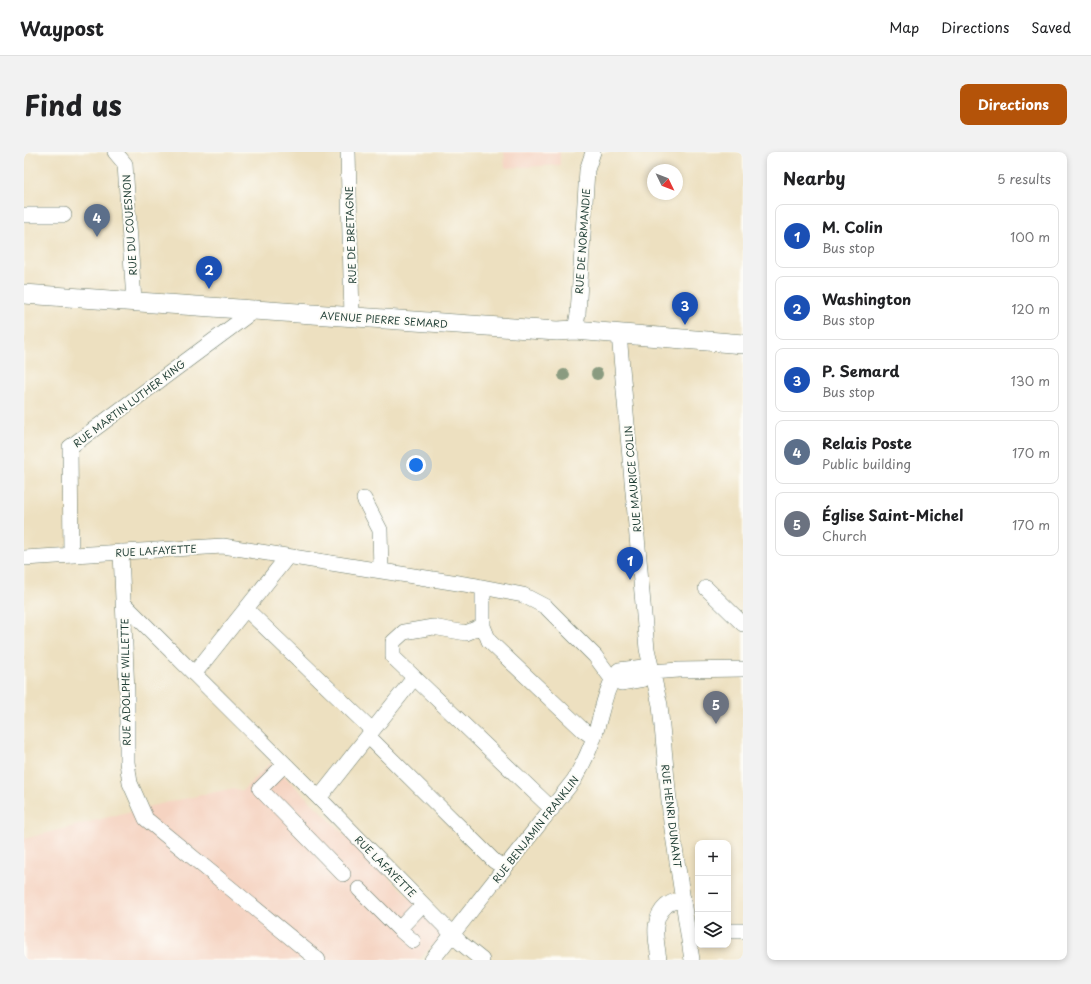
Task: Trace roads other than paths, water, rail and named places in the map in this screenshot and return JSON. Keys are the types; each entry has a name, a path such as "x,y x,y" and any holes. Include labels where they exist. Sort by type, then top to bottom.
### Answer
{"main road":[{"name":"AVENUE PIERRE SEMARD","path":"24,294 352,318 557,331 576,330 743,344"}],"street":[{"name":"RUE DU COUESNON","path":"114,152 125,164 134,302"},
{"name":"RUE DE BRETAGNE","path":"348,152 352,318"},
{"name":"RUE DE NORMANDIE","path":"576,330 587,170 593,152"},
{"path":"24,215 64,215"},
{"name":"RUE MARTIN LUTHER KING","path":"70,555 70,446 256,310"},
{"name":"RUE MAURICE COLIN","path":"619,334 645,633 651,672"},
{"path":"364,499 380,530 381,571"},
{"name":"RUE LAFAYETTE","path":"24,558 223,546 523,595 546,607 595,656 612,679"},
{"name":"RUE ADOLPHE WILLETTE","path":"121,552 127,693 127,762 130,782 143,809 146,819 318,960"},
{"path":"194,674 288,556"},
{"path":"483,588 482,626 490,641 583,730 594,738"},
{"path":"706,588 743,624"},
{"name":"RUE LAFAYETTE","path":"123,603 319,798 461,943 482,960"},
{"path":"246,609 370,733 494,861 505,868"},
{"path":"482,626 466,633 433,626 404,632 393,642 393,657 552,809"},
{"path":"612,679 621,683 644,680 651,672 743,669"},
{"name":"RUE HENRI DUNANT","path":"651,672 660,705 671,822 683,898 693,932 692,960"},
{"path":"319,798 414,678"},
{"name":"RUE BENJAMIN FRANKLIN","path":"432,960 574,780 582,767 594,738 612,679"},
{"path":"285,764 260,790 343,874"},
{"path":"359,889 413,941"},
{"path":"659,960 655,925 659,914 667,905 683,898"},
{"path":"399,929 424,904"},
{"path":"731,931 743,931"}],"place":[{"name":"Relais Poste","path":"97,237"},
{"name":"Washington","path":"209,289"},
{"name":"P. Semard","path":"685,325"},
{"name":"M. Colin","path":"630,580"},
{"name":"Église Saint-Michel","path":"716,724"}]}
